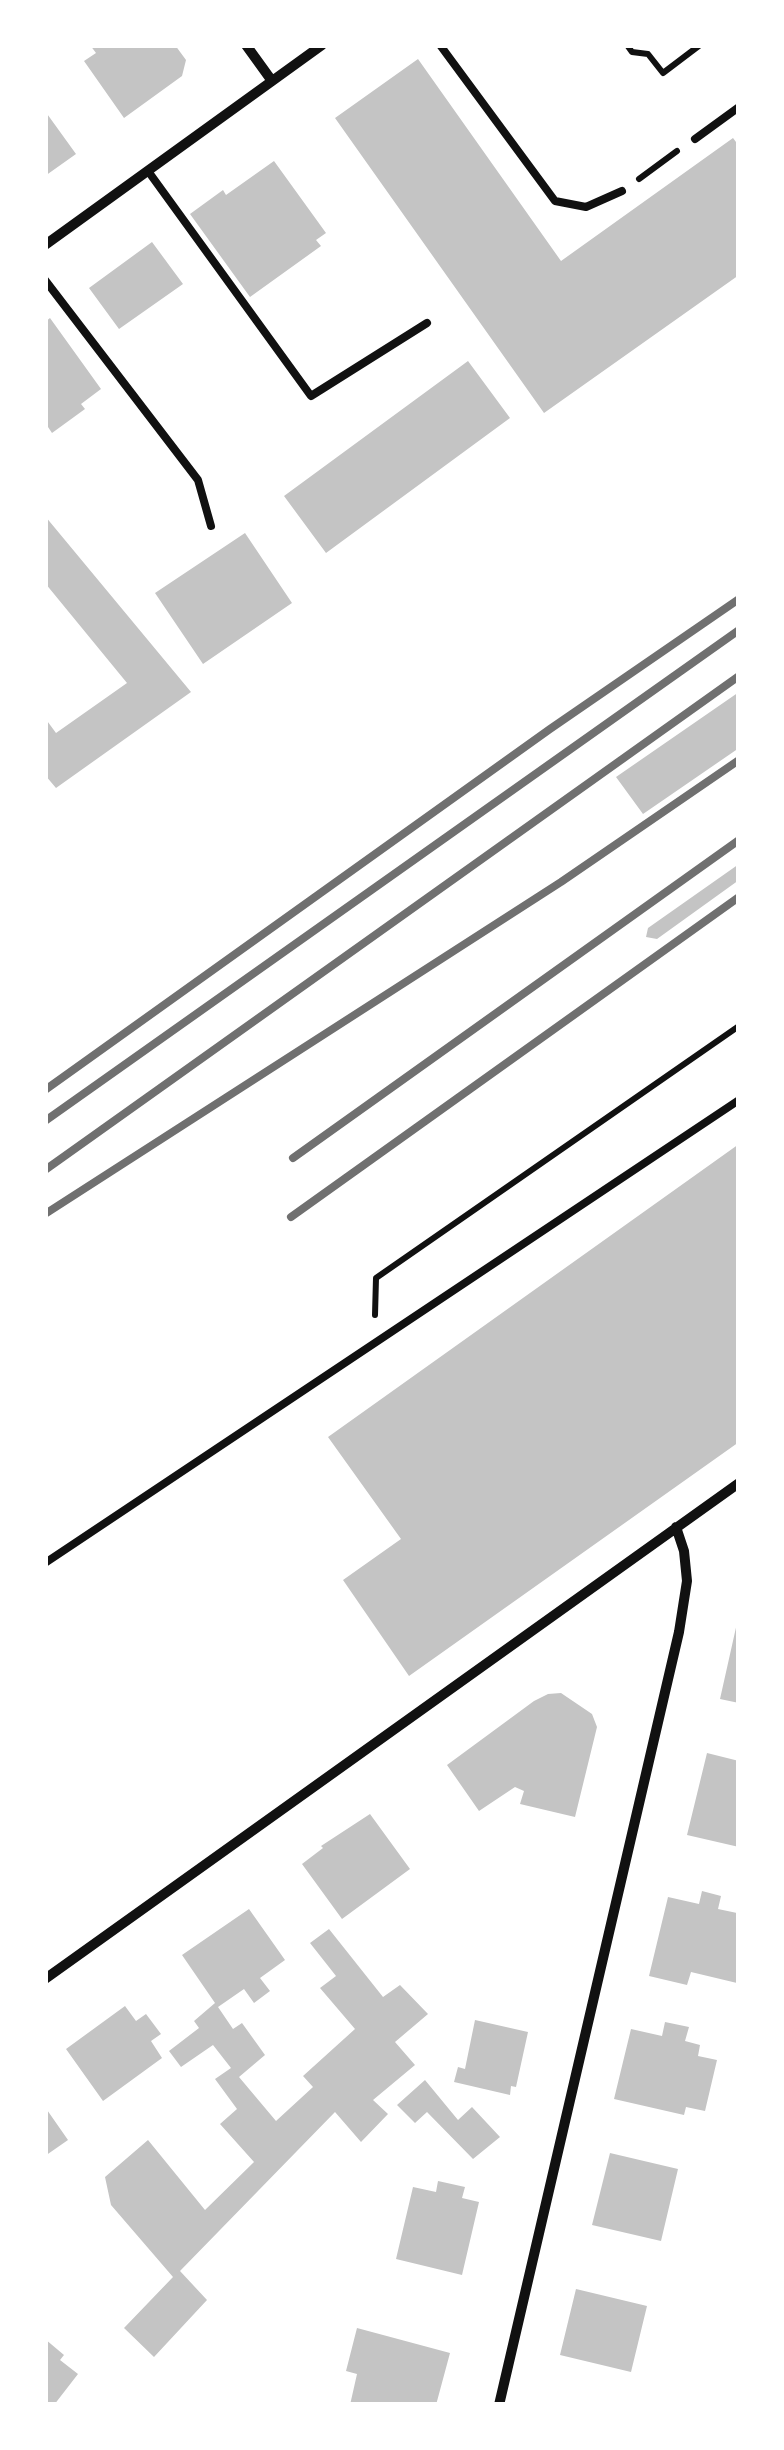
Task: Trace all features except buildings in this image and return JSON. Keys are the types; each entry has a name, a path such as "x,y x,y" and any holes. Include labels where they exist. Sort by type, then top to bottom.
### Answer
{"street":[{"path":"246,45 272,81"},
{"path":"45,246 322,45"},
{"path":"45,1978 739,1483"},
{"path":"499,2405 679,1632 687,1582 684,1551 676,1527"}],"lane":[{"path":"440,45 554,201 586,207 622,191"},
{"path":"695,139 739,107"},
{"path":"148,171 311,396 427,323"},
{"path":"45,280 198,480 211,526"},
{"path":"45,1562 739,1100"}],"path":[{"path":"628,45 632,52 648,54 662,73 700,45"},
{"path":"622,191 695,139"},
{"path":"376,1278 739,1026"}],"railway":[{"path":"45,1090 550,729 739,599"},
{"path":"45,1121 739,630"},
{"path":"45,1170 739,676"},
{"path":"45,1214 561,882 739,760"},
{"path":"293,1158 739,840"},
{"path":"291,1217 739,897"}]}
